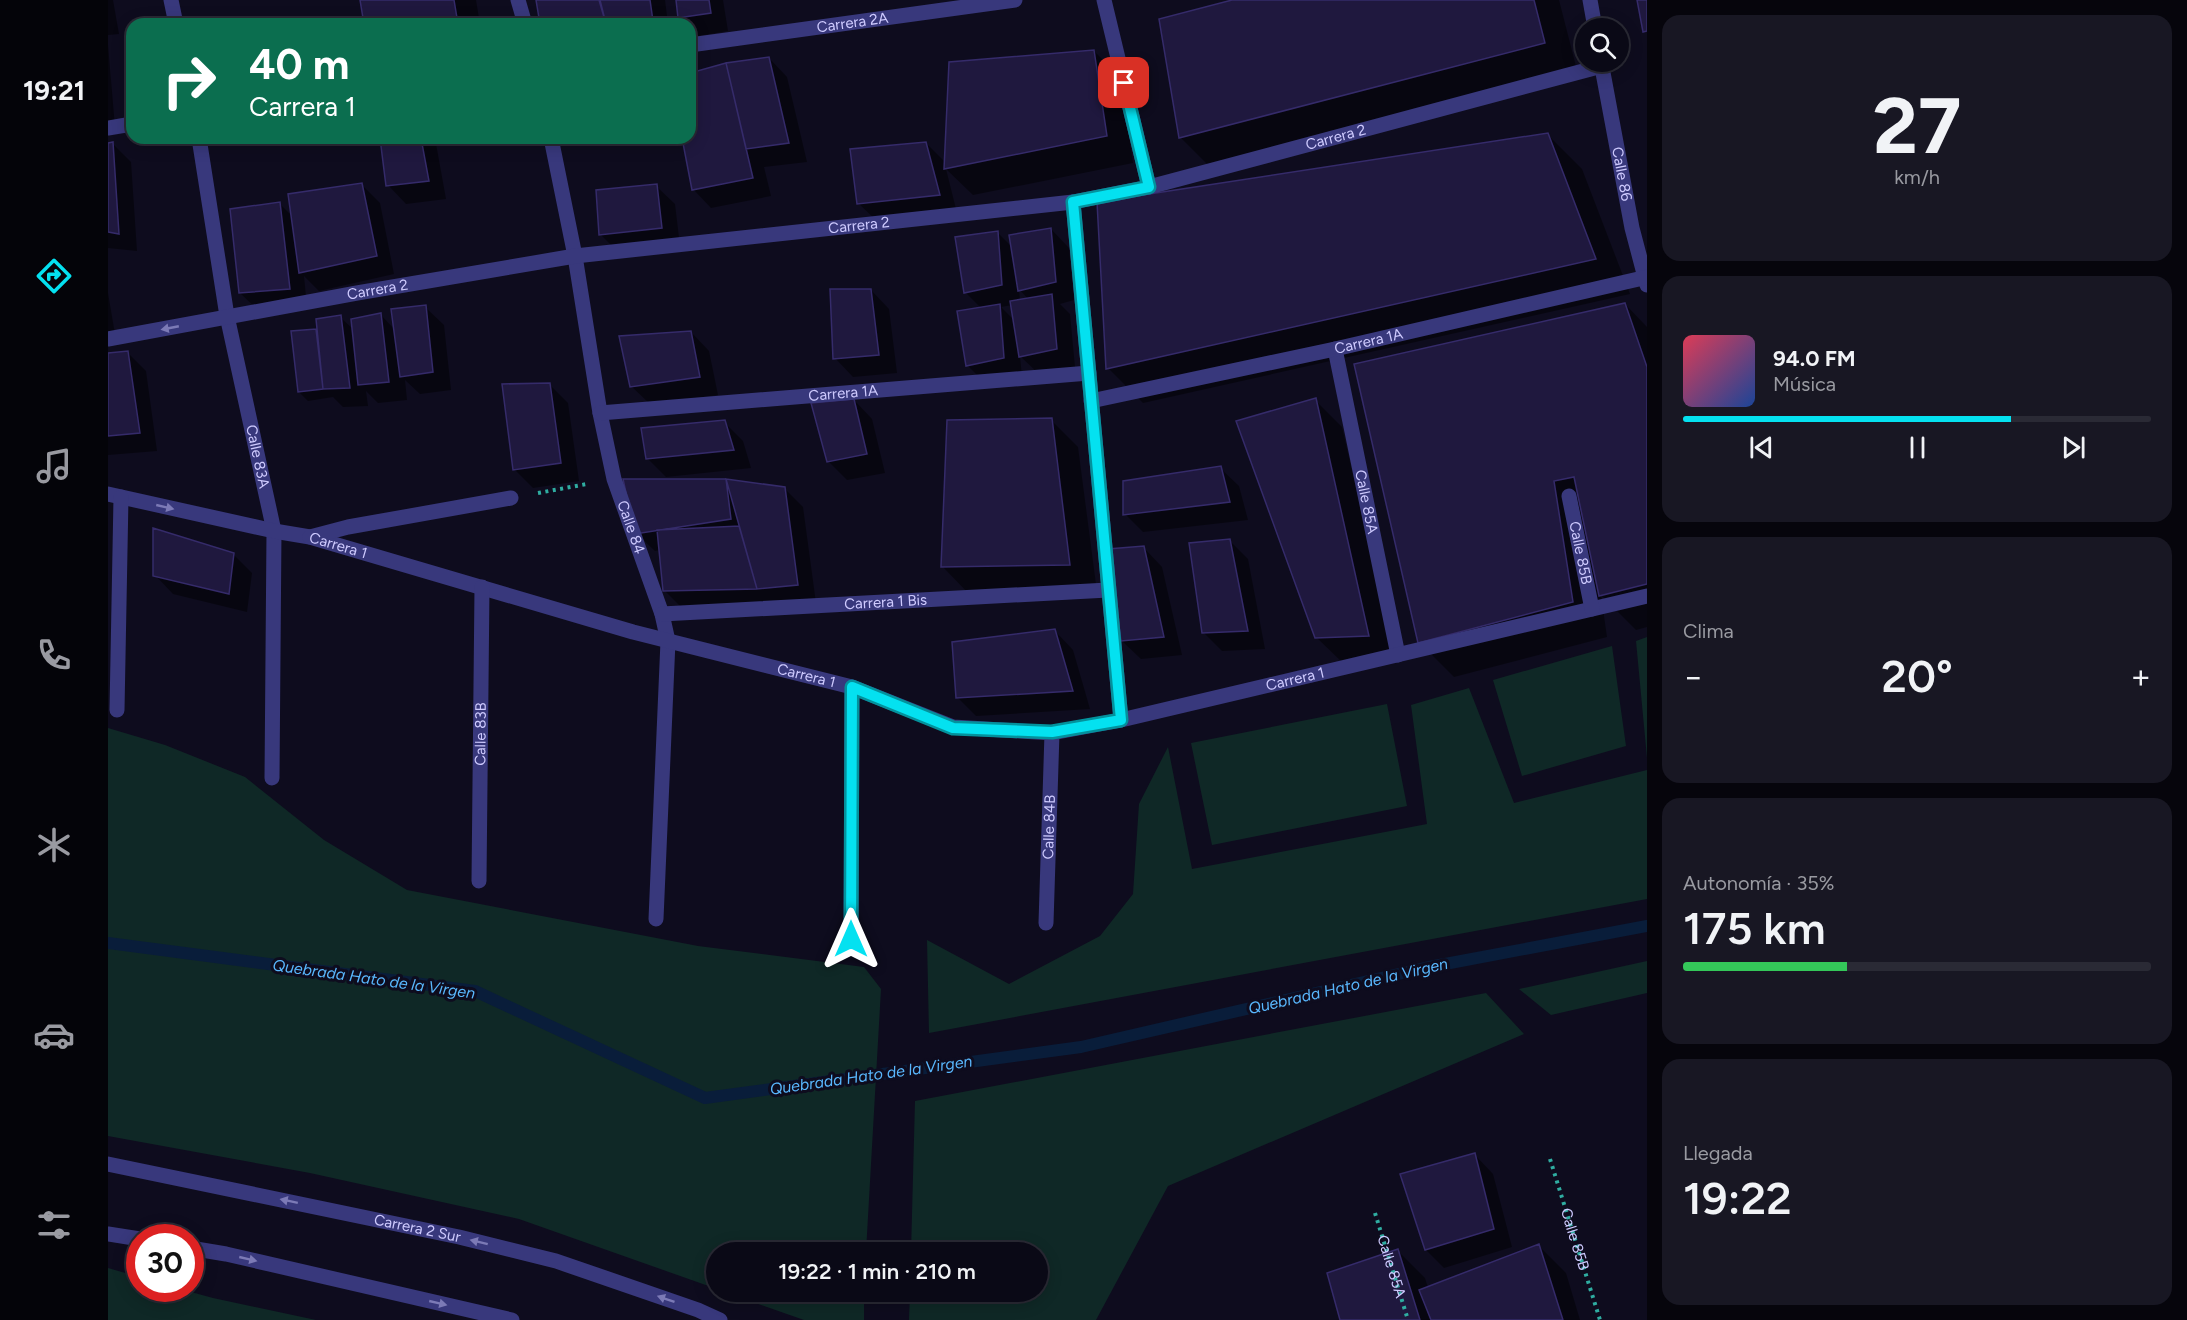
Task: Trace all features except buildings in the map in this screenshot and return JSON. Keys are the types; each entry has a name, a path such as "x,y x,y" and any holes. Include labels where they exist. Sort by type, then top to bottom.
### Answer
{"street":[{"path":"171,0 175,18"},
{"path":"518,0 523,18"},
{"name":"Carrera 2A","path":"696,44 1015,0"},
{"path":"1104,0 1149,187"},
{"path":"1590,0 1593,18"},
{"name":"Carrera 2","path":"108,339 227,316 575,256 1073,202 1149,187 1575,71"},
{"name":"Calle 86","path":"1604,72 1640,227 1646,279"},
{"path":"108,128 126,125"},
{"name":"Calle 83A","path":"199,144 227,316 274,531 272,778"},
{"name":"Calle 84","path":"552,144 575,256 600,413 614,479 662,614 668,641 656,919"},
{"path":"1073,202 1121,720"},
{"name":"Carrera 1A","path":"1091,401 1646,279"},
{"name":"Calle 85A","path":"1335,349 1398,656"},
{"name":"Carrera 1A","path":"600,413 1089,373"},
{"path":"115,496 117,710"},
{"name":"Carrera 1","path":"115,496 310,537 668,641 852,687 953,728 1052,732 1121,720 1647,596"},
{"name":"Calle 85B","path":"1569,496 1592,609"},
{"path":"310,537 348,527 511,498"},
{"name":"Calle 83B","path":"479,881 482,587"},
{"name":"Carrera 1 Bis","path":"662,614 1108,590"},
{"path":"851,939 852,687"},
{"name":"Calle 84B","path":"1046,923 1052,732"},
{"name":"Carrera 2 Sur","path":"108,1164 459,1237 556,1261 698,1310 720,1320"},
{"path":"108,1234 126,1237"},
{"path":"204,1250 512,1320"}],"path":[{"path":"511,498 614,479"},
{"name":"Calle 85B","path":"1550,1160 1600,1320"},
{"name":"Calle 85A","path":"1375,1213 1408,1320"}],"green space":[{"path":"1647,637 1647,758 1636,641"},
{"path":"1612,646 1626,746 1522,776 1493,680"},
{"path":"1469,688 1514,803 1647,770 1647,899 929,1033 927,940 1009,984 1100,936 1133,894 1139,804 1168,747 1192,869 1427,824 1411,705"},
{"path":"1387,704 1407,806 1212,845 1191,743"},
{"path":"108,728 165,745 245,777 324,840 407,890 698,946 864,967 881,989 867,1242 706,1242 706,1285 519,1219 310,1173 108,1136"},
{"path":"1647,961 1647,993 1551,1015 1519,989"},
{"path":"1486,993 1524,1034 1168,1186 1096,1320 909,1320 910,1302 1048,1302 1048,1242 911,1242 915,1101"},
{"path":"108,1268 126,1273 126,1302 204,1302 204,1296 316,1320 108,1320"},
{"path":"753,1302 864,1302 864,1320 804,1320"}],"waterway":[{"name":"Quebrada Hato de la Virgen","path":"108,943 475,991 705,1098 1081,1047 1429,967 1647,926"}],"route":[{"path":"851,939 852,687 953,728 1052,732 1121,720 1073,202 1149,187 1124,83"}]}
